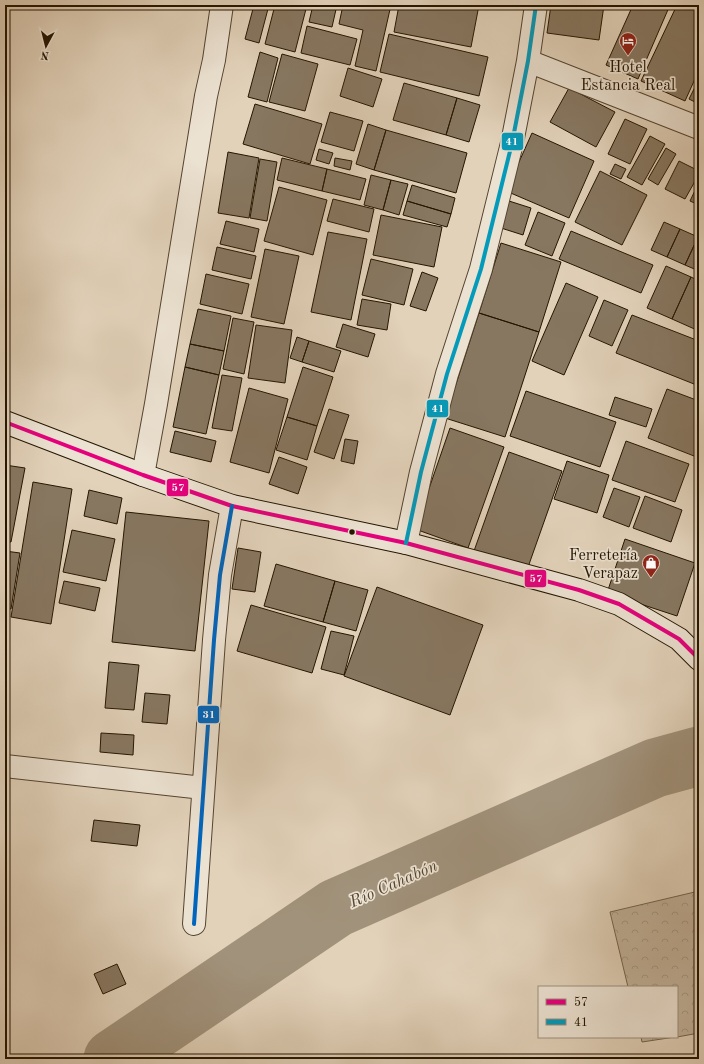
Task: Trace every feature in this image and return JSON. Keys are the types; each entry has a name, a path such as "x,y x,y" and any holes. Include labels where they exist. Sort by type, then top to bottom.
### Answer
{"street":[{"path":"143,475 158,396 222,5"},
{"path":"406,543 421,472 447,374 481,269 512,143 528,61 536,5"},
{"path":"528,61 699,128"},
{"path":"5,422 143,475 232,506 406,543 579,590 619,604 679,639 699,658"},
{"path":"194,924 214,640 220,575 232,506"},
{"path":"5,766 203,788"}],"green space":[{"path":"699,891 699,1033 678,1037 678,986 628,986 610,912"},
{"path":"641,1038 668,1038 642,1042"}],"building":[{"path":"254,5 269,5 259,43 245,39"},
{"path":"275,5 307,5 295,52 265,44"},
{"path":"313,5 337,5 332,27 309,22"},
{"path":"343,5 391,5 376,71 355,66 363,30 339,24"},
{"path":"399,5 479,5 471,47 394,32"},
{"path":"551,5 604,5 599,40 547,33"},
{"path":"633,5 670,5 638,79 606,65"},
{"path":"677,5 699,5 699,70 685,101 641,81"},
{"path":"307,26 357,39 350,65 301,53"},
{"path":"389,34 488,57 479,96 380,72"},
{"path":"260,52 278,58 267,102 248,97"},
{"path":"282,54 318,64 305,111 269,102"},
{"path":"348,68 382,79 373,107 340,96"},
{"path":"699,79 699,104 689,99"},
{"path":"404,83 457,98 446,135 393,120"},
{"path":"569,88 615,112 596,147 550,122"},
{"path":"457,98 480,105 469,142 446,135"},
{"path":"255,104 322,124 310,164 243,144"},
{"path":"330,112 363,121 354,151 321,142"},
{"path":"625,119 647,129 630,164 608,154"},
{"path":"368,124 386,130 374,170 356,164"},
{"path":"386,130 467,153 456,193 374,170"},
{"path":"532,133 594,161 569,218 506,191"},
{"path":"650,136 665,144 642,185 627,177"},
{"path":"666,148 676,154 658,185 648,179"},
{"path":"319,149 333,153 329,164 316,160"},
{"path":"228,152 259,158 249,218 218,213"},
{"path":"282,158 327,169 322,191 277,180"},
{"path":"335,158 352,161 350,170 334,166"},
{"path":"260,159 277,162 267,221 250,218"},
{"path":"679,161 699,171 699,174 685,199 665,189"},
{"path":"615,164 626,169 621,179 610,174"},
{"path":"327,169 366,179 360,200 322,191"},
{"path":"600,171 647,195 622,245 575,222"},
{"path":"371,175 391,180 383,210 364,205"},
{"path":"391,180 408,184 399,215 383,210"},
{"path":"699,182 699,205 690,201"},
{"path":"412,185 455,198 451,214 407,201"},
{"path":"279,187 327,200 313,255 264,241"},
{"path":"333,199 374,209 369,232 327,221"},
{"path":"407,201 451,214 447,227 403,215"},
{"path":"509,201 531,208 523,235 501,228"},
{"path":"538,212 565,223 552,256 525,245"},
{"path":"381,215 442,227 434,267 373,255"},
{"path":"226,221 259,229 254,252 220,244"},
{"path":"664,222 680,229 667,257 651,250"},
{"path":"680,229 698,237 685,265 667,257"},
{"path":"571,231 653,265 641,293 559,259"},
{"path":"328,232 367,239 351,320 311,312"},
{"path":"699,237 699,271 685,265"},
{"path":"501,243 561,262 539,332 479,313"},
{"path":"217,247 256,256 251,279 212,270"},
{"path":"265,249 299,256 284,324 251,317"},
{"path":"371,259 413,269 404,305 362,295"},
{"path":"666,266 691,277 672,319 647,308"},
{"path":"422,272 438,278 426,311 410,306"},
{"path":"206,274 249,284 242,314 200,304"},
{"path":"691,277 699,281 699,331 672,319"},
{"path":"566,283 598,297 564,375 532,361"},
{"path":"362,299 391,304 387,330 357,325"},
{"path":"604,300 628,310 612,346 589,336"},
{"path":"198,309 231,316 224,351 190,344"},
{"path":"479,313 539,332 505,437 445,418"},
{"path":"632,315 699,341 699,386 616,353"},
{"path":"233,318 254,322 244,374 223,369"},
{"path":"343,324 375,334 368,357 336,347"},
{"path":"256,325 292,330 285,383 248,378"},
{"path":"297,337 309,341 302,362 290,358"},
{"path":"309,341 341,351 334,372 302,362"},
{"path":"190,344 224,351 219,375 185,367"},
{"path":"185,367 219,375 206,434 173,427"},
{"path":"303,367 333,377 317,426 287,417"},
{"path":"222,375 242,378 232,431 212,428"},
{"path":"249,388 288,399 269,473 230,462"},
{"path":"667,389 699,401 699,444 694,456 648,438"},
{"path":"526,391 616,422 600,467 510,436"},
{"path":"615,397 652,409 646,427 609,415"},
{"path":"329,409 349,415 334,459 314,452"},
{"path":"287,417 317,426 307,460 276,450"},
{"path":"450,428 504,447 468,548 415,529"},
{"path":"175,431 216,441 211,462 170,452"},
{"path":"345,439 358,441 354,464 341,461"},
{"path":"626,441 689,464 675,502 612,480"},
{"path":"509,452 562,471 527,570 474,551"},
{"path":"279,457 307,467 298,494 269,484"},
{"path":"567,461 609,475 597,513 554,499"},
{"path":"5,465 25,468 11,542 5,541"},
{"path":"33,482 72,489 51,624 11,617"},
{"path":"614,488 640,497 629,527 603,517"},
{"path":"89,490 122,498 117,524 84,516"},
{"path":"645,496 682,510 671,542 633,528"},
{"path":"126,512 209,521 195,651 112,642"},
{"path":"72,530 115,539 106,581 63,572"},
{"name":"Ferretería Verapaz","path":"625,539 695,563 677,616 607,593"},
{"path":"238,548 261,552 255,592 232,589"},
{"path":"5,551 20,553 11,609 5,608"},
{"path":"276,564 335,581 323,622 264,606"},
{"path":"64,581 100,588 95,611 59,603"},
{"path":"335,581 368,590 356,631 323,622"},
{"path":"377,587 483,625 450,715 344,676"},
{"path":"251,605 326,627 312,673 237,651"},
{"path":"5,616 7,616 5,637"},
{"path":"331,631 354,636 344,675 321,669"},
{"path":"109,662 139,665 134,710 105,708"},
{"path":"145,693 170,695 167,724 142,722"},
{"path":"101,733 134,735 133,755 100,752"},
{"path":"94,820 140,825 137,846 91,841"},
{"path":"117,964 126,984 103,994 94,974"}],"waterway":[{"name":"Río Cahabón","path":"113,1059 336,908 655,768 699,756"}],"transit line":[{"name":"41","path":"406,543 421,472 447,374 481,269 512,143 528,61 536,5"},
{"name":"57","path":"5,422 143,475 232,506 406,543 579,590 619,604 679,639 699,659"},
{"name":"31","path":"194,924 214,640 220,575 232,506"}],"place":[{"name":"Hotel Estancia Real","path":"628,56"},
{"name":"Ferretería Verapaz","path":"651,578"}]}
